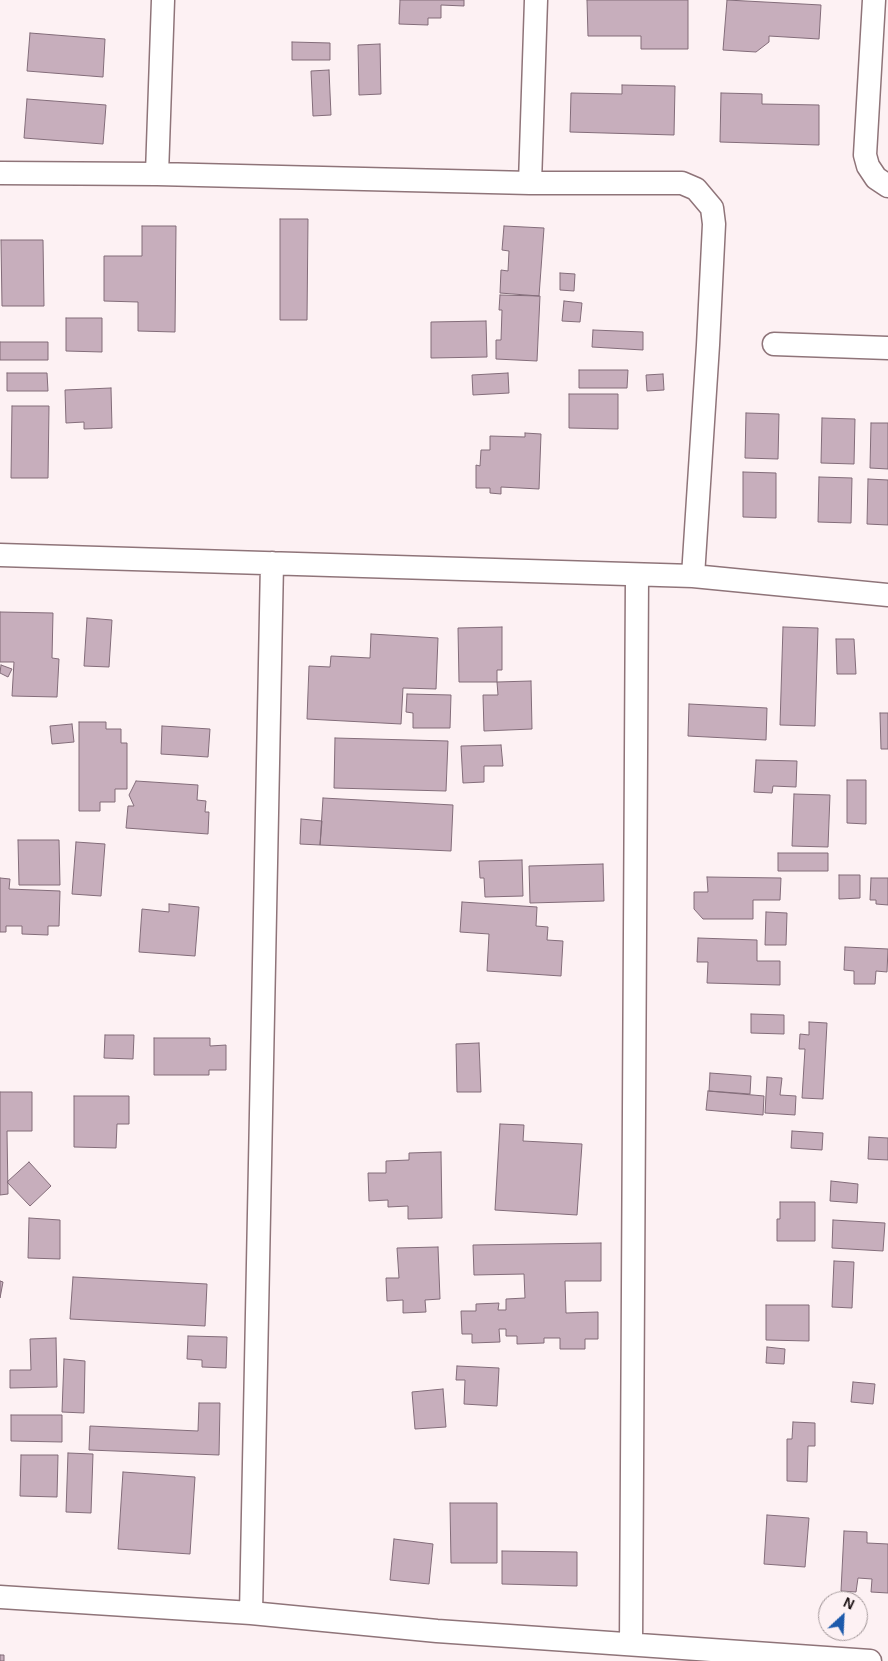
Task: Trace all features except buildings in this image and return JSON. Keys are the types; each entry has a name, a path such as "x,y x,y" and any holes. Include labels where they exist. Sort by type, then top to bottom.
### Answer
{"street":[{"path":"157,174 163,0"},
{"path":"530,183 536,0"},
{"path":"874,0 865,154 868,166 876,178 888,186"},
{"path":"0,173 157,174 530,183 682,183 696,189 712,208 714,224 693,576"},
{"path":"774,344 888,348"},
{"path":"0,555 637,576 693,576 888,595"},
{"path":"251,1613 272,563"},
{"path":"630,1644 637,576"},
{"path":"0,1597 251,1613 437,1631 797,1658 870,1661"}]}
